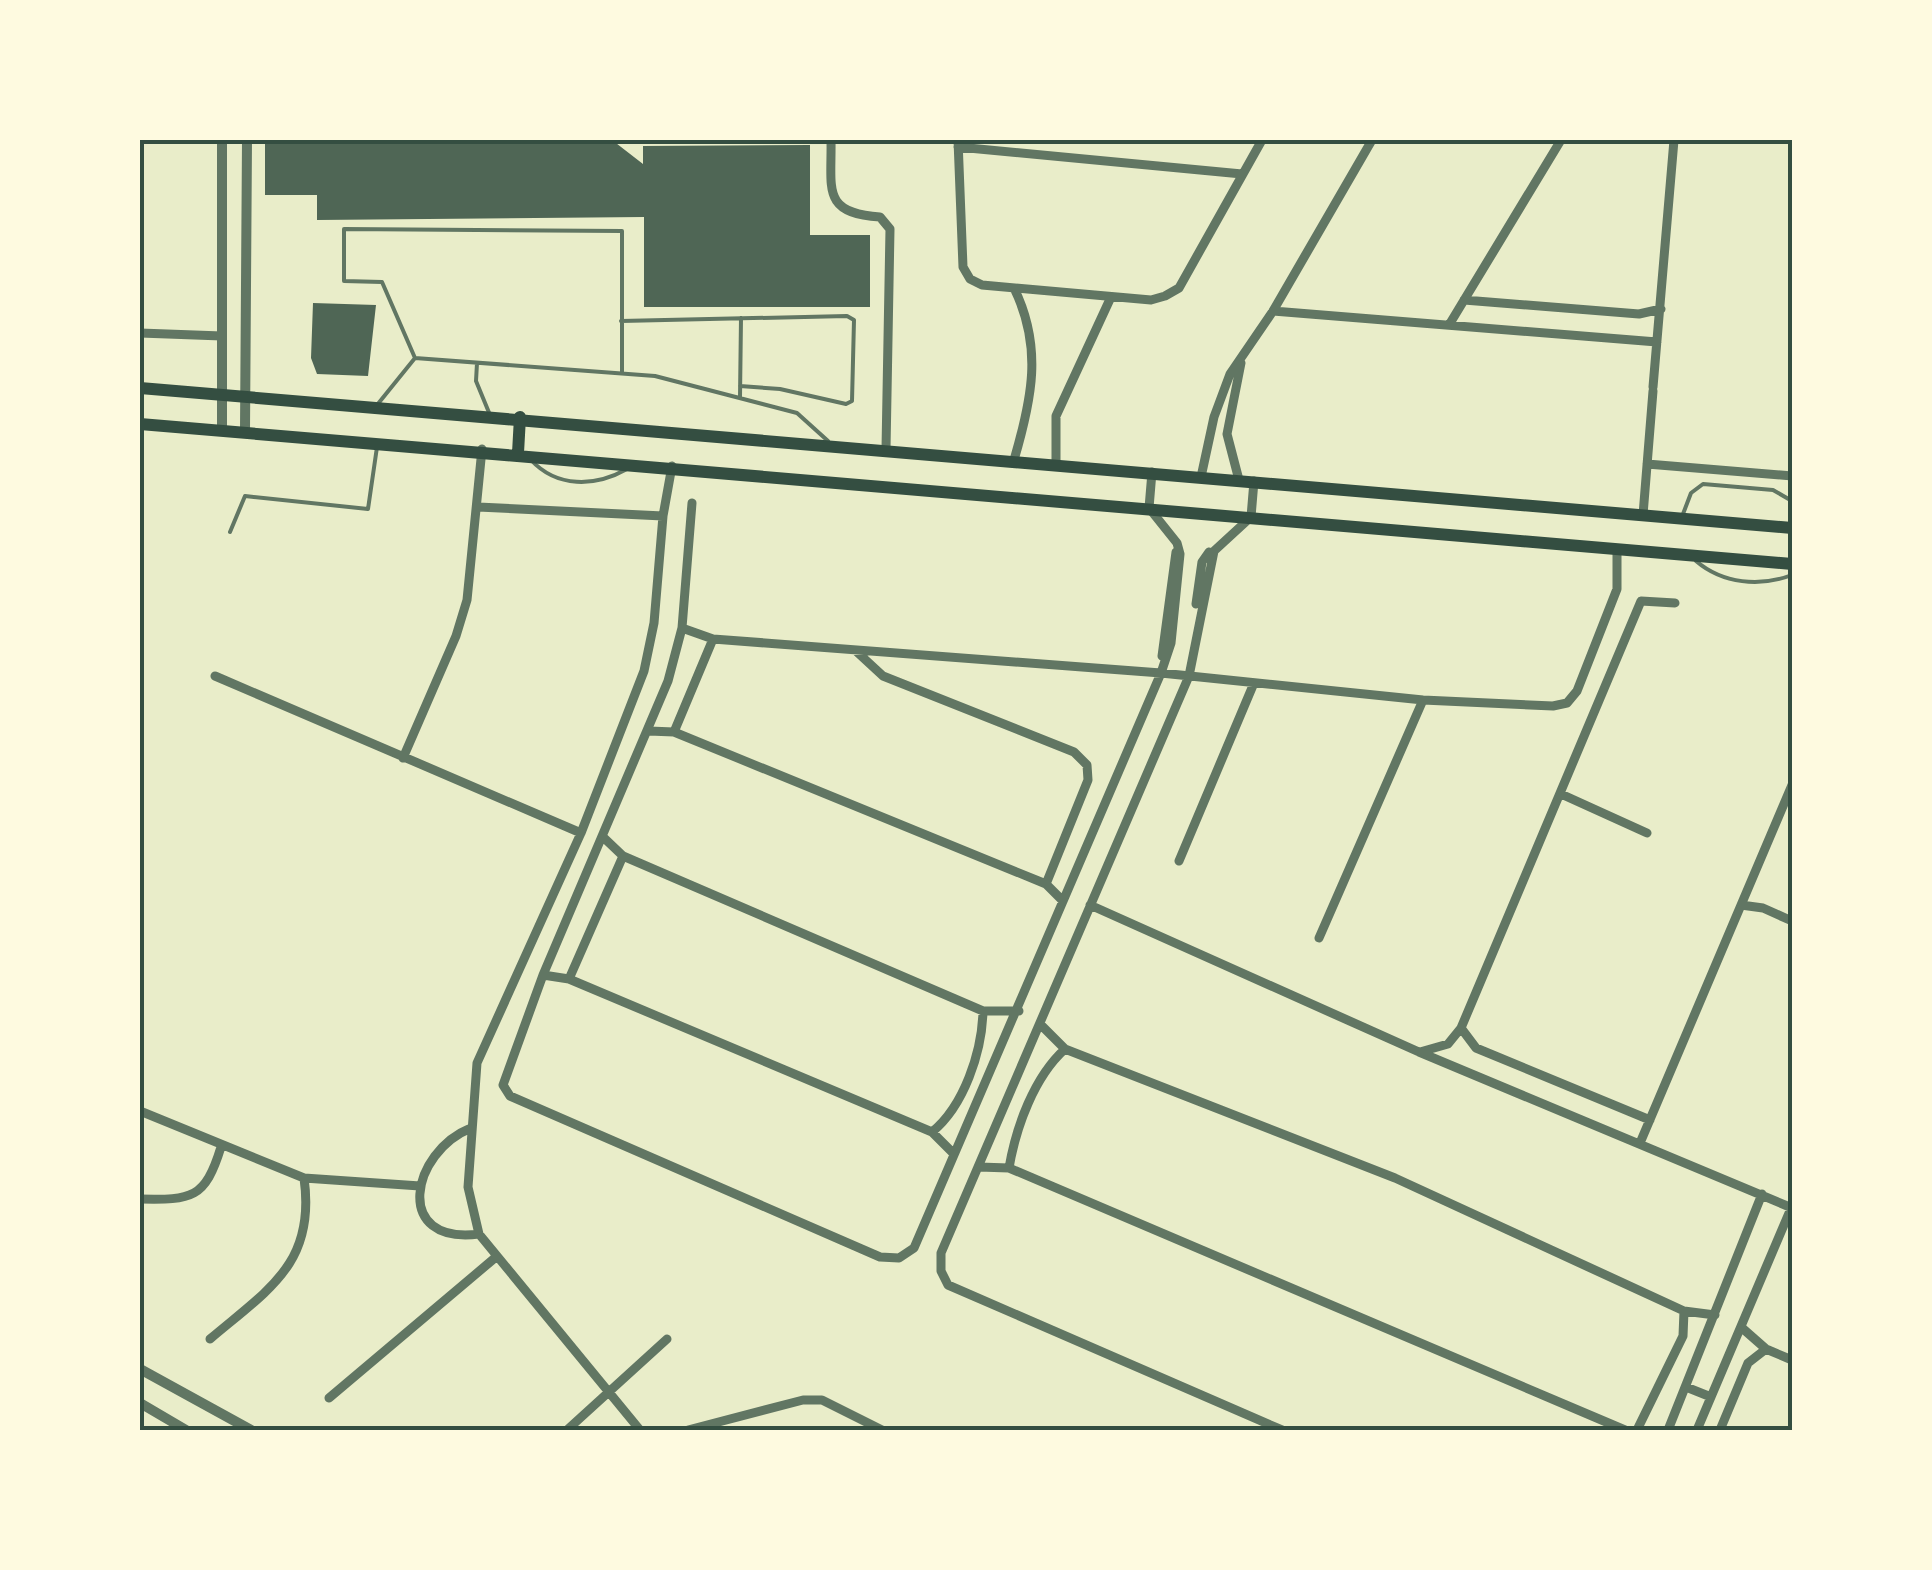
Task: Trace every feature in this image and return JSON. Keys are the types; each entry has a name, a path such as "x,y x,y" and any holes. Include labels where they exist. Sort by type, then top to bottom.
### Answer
{"main road":[{"path":"140,388 377,405 1792,528"},
{"path":"520,418 521,453"},
{"path":"140,424 378,440 1792,564"}],"street":[{"path":"222,140 222,429"},
{"path":"246,430 247,140"},
{"path":"831,140 832,192 837,206 850,215 880,217 890,229 886,449"},
{"path":"1242,174 958,144 963,267 970,279 982,285 1151,300 1178,288 1262,140"},
{"path":"1201,476 1220,394 1372,140"},
{"path":"1449,324 1561,140"},
{"path":"1642,515 1674,140"},
{"path":"222,162 247,161"},
{"path":"1014,288 1026,311 1034,360 1028,414 1014,460"},
{"path":"1056,464 1058,411 1111,297"},
{"path":"1464,300 1639,314 1660,308"},
{"path":"1272,311 1657,342"},
{"path":"140,333 222,336"},
{"path":"1239,480 1227,434 1244,356"},
{"path":"404,758 462,618 482,450"},
{"path":"1647,464 1792,476"},
{"path":"640,1430 496,1257 480,1234 468,1187 477,1063 581,832 644,671 654,623 663,516 672,466"},
{"path":"692,502 682,628 649,731 543,975 503,1085 510,1096 880,1257 899,1258 914,1248 986,1088 1062,900 1161,673 1170,644 1181,564 1177,543 1149,508 1152,472"},
{"path":"1254,481 1251,517 1222,540 1210,562 1189,676 941,1253 940,1271 948,1285 1282,1430"},
{"path":"478,506 663,516"},
{"path":"682,628 714,639 1161,673 1422,700 1553,706 1566,703 1577,691 1617,589 1617,548"},
{"path":"1420,1052 1448,1044 1461,1028 1641,601 1675,603"},
{"path":"674,732 714,639"},
{"path":"854,650 883,676 1074,752 1087,764 1088,780 1046,884"},
{"path":"215,676 581,832"},
{"path":"1180,862 1254,683"},
{"path":"1319,938 1422,700"},
{"path":"649,731 674,732 1046,884 1062,900"},
{"path":"1640,1143 1792,784"},
{"path":"1560,794 1647,833"},
{"path":"602,836 622,856 983,1011 1018,1011"},
{"path":"568,979 622,856"},
{"path":"1090,905 1420,1052 1792,1207 1697,1430"},
{"path":"1740,906 1763,908 1792,921"},
{"path":"543,975 568,979 932,1132 954,1154"},
{"path":"932,1132 950,1117 982,1040 983,1011"},
{"path":"1040,1024 1065,1049 1395,1178 1684,1312 1715,1315"},
{"path":"1461,1028 1476,1048 1650,1120"},
{"path":"1009,1168 1014,1142 1048,1064 1065,1049"},
{"path":"986,1088 1007,1097"},
{"path":"140,1111 304,1178 420,1186"},
{"path":"471,1128 452,1136 428,1164 420,1186 422,1214 434,1231 454,1237 480,1234"},
{"path":"140,1199 176,1200 198,1194 212,1175 221,1147"},
{"path":"979,1167 1009,1168 1625,1430"},
{"path":"210,1339 276,1284 293,1261 304,1234 308,1206 304,1178"},
{"path":"1668,1430 1762,1194"},
{"path":"328,1398 496,1257"},
{"path":"1637,1430 1683,1336 1684,1312"},
{"path":"1740,1327 1766,1348 1792,1360"},
{"path":"567,1430 667,1339"},
{"path":"1720,1430 1748,1364 1766,1348"},
{"path":"140,1369 251,1430"},
{"path":"1686,1386 1711,1397"},
{"path":"688,1430 803,1400 822,1400 882,1430"},
{"path":"140,1404 186,1430"}],"lane":[{"path":"414,358 382,282 344,281 344,229 622,231 622,373"},
{"path":"621,320 847,316 854,320 852,401 846,404 780,388 740,386"},
{"path":"740,398 741,318"},
{"path":"414,358 655,376 798,413 832,444"},
{"path":"377,405 414,358"},
{"path":"477,362 476,382 490,415"},
{"path":"230,532 245,496 368,509 378,440"},
{"path":"521,453 544,474 568,481 611,478 637,463"},
{"path":"1681,518 1691,493 1703,484 1773,490 1792,500"},
{"path":"1689,555 1718,577 1768,583 1792,575"}],"building":[{"path":"265,140 612,140 643,164 643,146 810,145 810,235 870,235 870,307 644,307 644,217 317,220 317,195 265,195"},
{"path":"313,303 376,305 368,376 317,374 311,358"}]}
